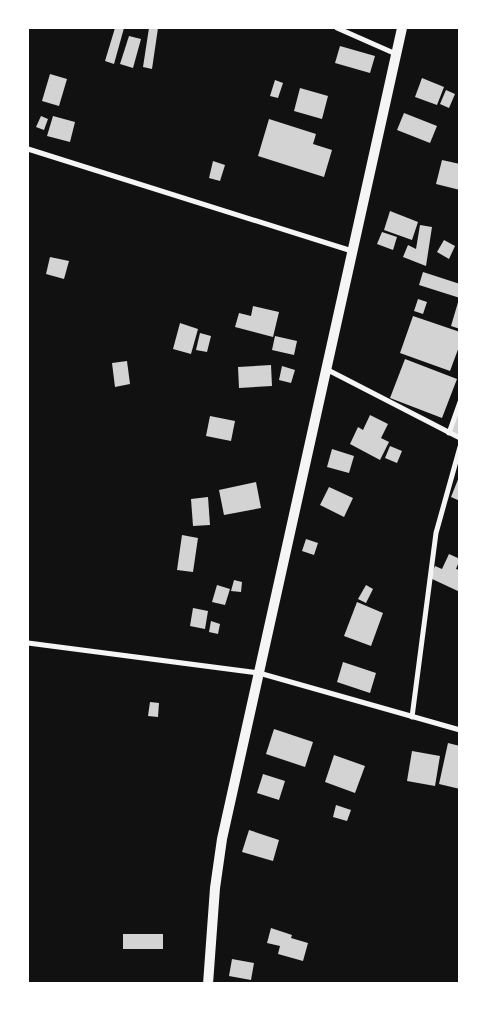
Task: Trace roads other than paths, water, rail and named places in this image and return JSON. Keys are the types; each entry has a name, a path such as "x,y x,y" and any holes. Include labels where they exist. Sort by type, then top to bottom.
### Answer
{"main road":[{"path":"208,984 215,888 222,839 402,28"}],"street":[{"path":"336,28 396,54"},
{"path":"28,149 352,251"},
{"path":"325,369 460,438"},
{"path":"449,433 460,402"},
{"path":"412,717 436,533 460,447"},
{"path":"28,643 259,673 460,730"}]}
